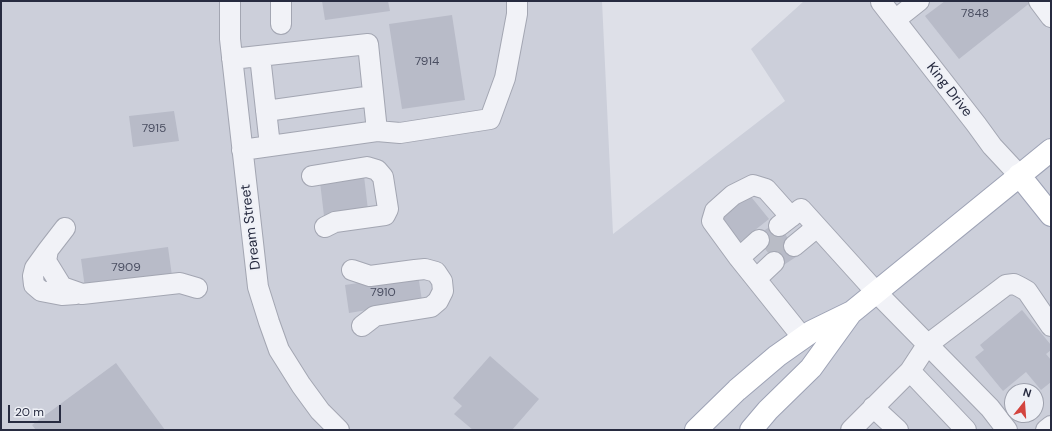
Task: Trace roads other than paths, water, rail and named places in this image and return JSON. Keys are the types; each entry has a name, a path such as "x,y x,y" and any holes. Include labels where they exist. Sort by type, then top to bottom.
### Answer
{"main road":[{"path":"696,430 743,385 777,356 811,332 852,312 1051,150"},
{"path":"1019,175 1051,215"},
{"path":"750,430 768,410 812,368 852,312"}],"street":[{"name":"Dream Street","path":"230,1 230,39 258,287 279,350 301,385 320,411 339,430"},
{"path":"281,24 282,1"},
{"path":"242,150 377,131 400,133 490,119 505,78 517,14 517,1"},
{"path":"895,20 919,1"},
{"path":"1039,1 1051,17"},
{"name":"King Drive","path":"881,2 992,146 1019,175"},
{"path":"232,59 368,44 377,131"},
{"path":"260,56 270,146"},
{"path":"266,111 373,96"},
{"path":"312,176 367,167 377,170 383,177 388,209 385,215 335,222 325,227"},
{"path":"803,338 747,268 712,221 715,211 733,195 753,186 766,189 796,228 876,292 990,408 1007,430"},
{"path":"66,228 48,250 46,261 62,287 82,294 180,283 197,288"},
{"path":"747,268 767,251 747,268"},
{"path":"352,270 370,276 425,269 436,272 442,281 442,291 438,301 431,307 375,316 362,326"},
{"path":"851,430 910,371 927,345 1006,286 1014,284 1027,291 1051,326"},
{"path":"910,371 966,430"},
{"path":"873,407 898,430"},
{"path":"1046,430 1051,426"}],"tunnel":[{"path":"767,251 786,236"}]}
